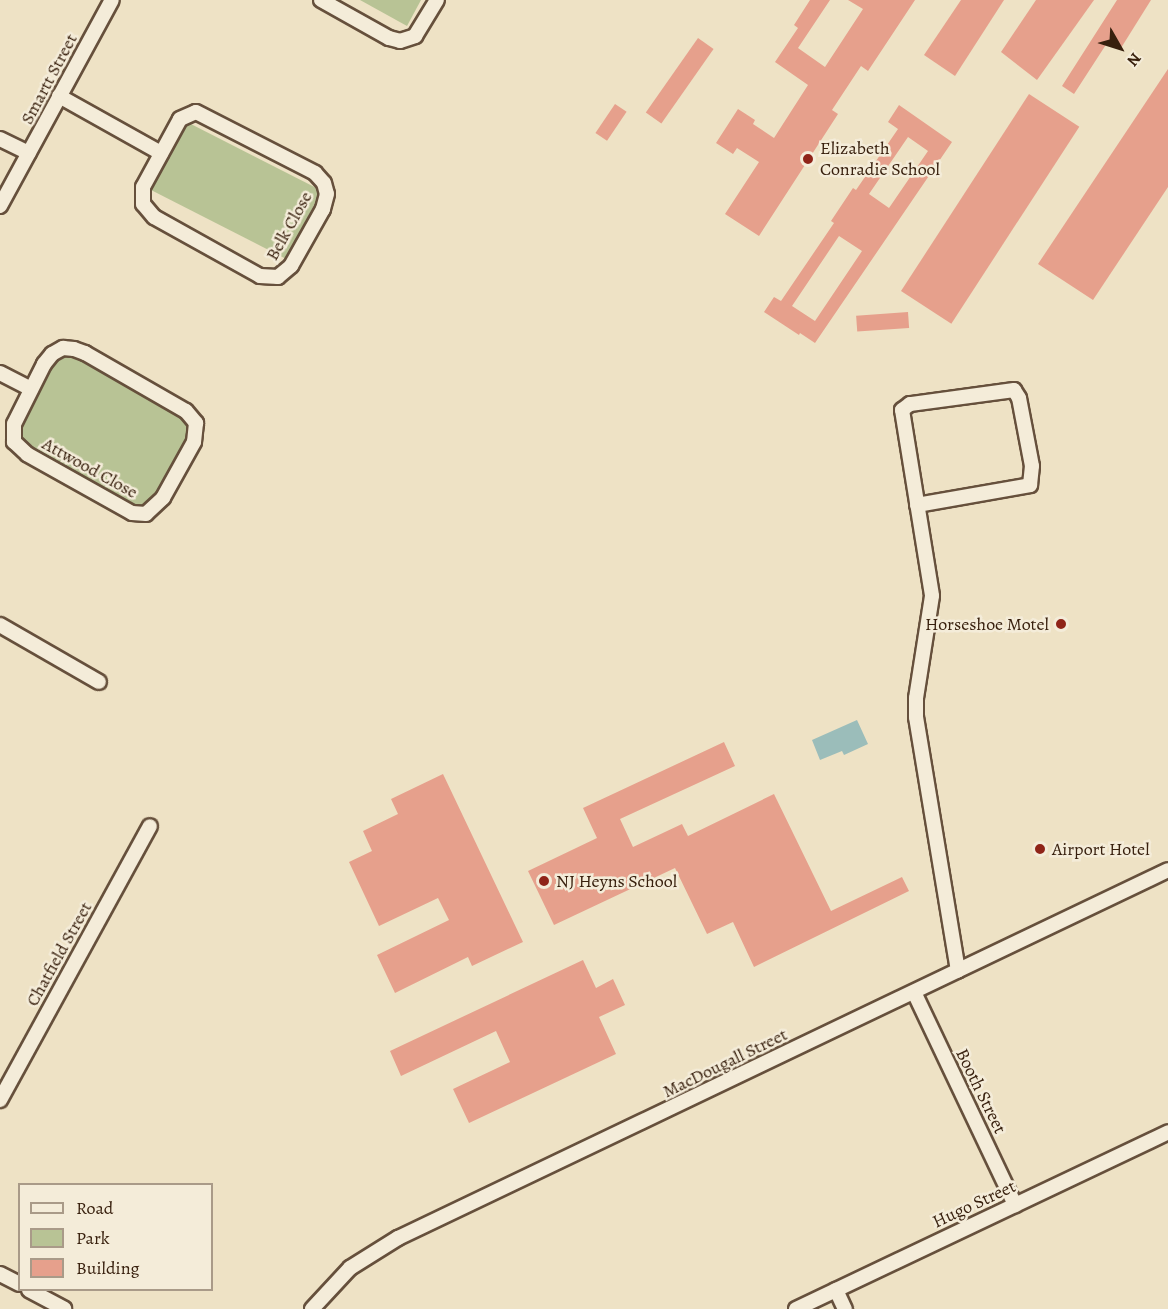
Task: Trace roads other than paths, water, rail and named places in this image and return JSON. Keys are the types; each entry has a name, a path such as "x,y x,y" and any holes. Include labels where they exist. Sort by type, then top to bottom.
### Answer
{"street":[{"name":"Smartt Street","path":"0,206 112,0"},
{"path":"321,0 389,38 400,41 416,36 437,0"},
{"path":"59,96 161,153"},
{"name":"Belk Close","path":"196,112 321,178 327,194 323,209 287,271 272,279 260,276 150,214 143,204 141,193 161,153 180,120 196,112"},
{"path":"0,139 29,153"},
{"name":"Attwood Close","path":"69,348 85,353 191,415 197,429 194,442 156,508 146,514 132,513 18,447 12,437 12,431 31,389 48,358 58,350 69,348"},
{"path":"0,373 31,389"},
{"path":"917,506 1030,485 1032,466 1019,398 1014,390 910,404 903,408 902,413 917,506 932,596 916,698 916,717 958,971"},
{"path":"0,625 99,682"},
{"name":"Chatfield Street","path":"0,1100 150,826"},
{"name":"MacDougall Street","path":"312,1309 340,1276 383,1246 1168,870"},
{"name":"Booth Street","path":"914,992 1016,1205"},
{"name":"Hugo Street","path":"796,1309 1168,1132"},
{"path":"0,1274 18,1283"},
{"path":"836,1290 844,1309"},
{"path":"31,1291 64,1309"}],"water":[{"path":"857,720 868,744 844,755 842,751 820,760 812,740"}],"place":[{"name":"Elizabeth Conradie School","path":"808,159"},
{"name":"Horseshoe Motel","path":"1061,624"},
{"name":"Airport Hotel","path":"1040,849"},
{"name":"NJ Heyns School","path":"544,881"}]}
